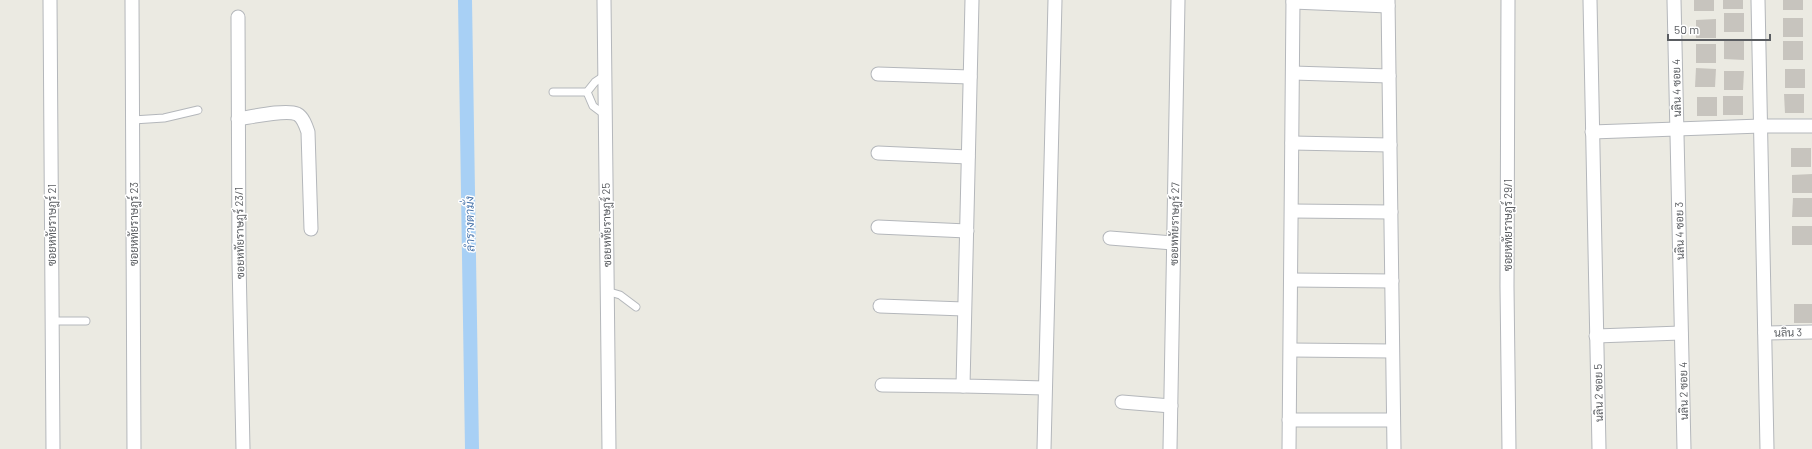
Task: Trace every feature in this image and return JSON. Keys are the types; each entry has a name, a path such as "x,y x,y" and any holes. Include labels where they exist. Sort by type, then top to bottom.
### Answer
{"street":[{"name":"ซอยหทัยราษฎร์ 21","path":"50,0 53,449"},
{"name":"ซอยหทัยราษฎร์ 23","path":"132,0 134,449"},
{"name":"ซอยหทัยราษฎร์ 25","path":"604,0 606,291 609,449"},
{"path":"963,386 972,0"},
{"path":"1044,449 1055,0"},
{"name":"ซอยหทัยราษฎร์ 27","path":"1170,449 1178,0"},
{"name":"ซอยหทัยราษฎร์ 29/1","path":"1508,0 1507,287 1509,449"},
{"name":"นลิน 2 ซอย 5","path":"1590,0 1599,449"},
{"name":"นลิน 4 ซอย 4","path":"1674,0 1677,128"},
{"path":"1758,0 1767,449"},
{"path":"1288,449 1292,280 1293,1 1388,3 1394,449"},
{"name":"ซอยหทัยราษฎร์ 23/1","path":"238,17 239,262 243,449"},
{"path":"1293,73 1389,76"},
{"path":"878,74 970,78"},
{"path":"238,119 289,112 297,114 304,121 308,132 311,229"},
{"path":"1592,132 1677,128 1812,126"},
{"name":"นลิน 4 ซอย 3","path":"1677,128 1682,333"},
{"path":"1292,143 1390,145"},
{"path":"878,153 968,157"},
{"path":"1292,211 1391,212"},
{"path":"878,227 967,231"},
{"path":"1110,238 1173,243"},
{"path":"1292,280 1392,281"},
{"path":"880,306 964,309"},
{"name":"นลิน 3","path":"1765,333 1812,332"},
{"path":"1596,336 1682,333"},
{"name":"นลิน 2 ซอย 4","path":"1682,333 1684,449"},
{"path":"1291,350 1392,351"},
{"path":"882,385 1045,388"},
{"path":"1122,402 1171,406"},
{"path":"1289,420 1393,420"}],"lane":[{"path":"587,92 595,82 604,76"},
{"path":"553,92 587,92"},
{"path":"587,92 593,106 605,115"},
{"path":"133,120 170,117 198,110"},
{"path":"606,291 620,295 636,307"},
{"path":"52,321 86,321"}],"building":[{"path":"1694,0 1714,0 1714,11 1694,11"},
{"path":"1723,0 1743,0 1743,9 1723,9"},
{"path":"1783,0 1803,0 1803,10 1783,10"},
{"path":"1724,13 1744,13 1744,32 1724,32"},
{"path":"1783,18 1803,18 1803,37 1783,37"},
{"path":"1716,19 1716,38 1696,38 1696,20"},
{"path":"1724,41 1744,41 1744,60 1724,59"},
{"path":"1783,41 1803,41 1803,60 1783,60"},
{"path":"1696,44 1716,44 1716,63 1696,63"},
{"path":"1696,68 1716,69 1715,87 1695,87"},
{"path":"1785,69 1805,69 1805,88 1785,88"},
{"path":"1724,71 1744,71 1743,90 1724,90"},
{"path":"1784,94 1804,94 1804,113 1785,113"},
{"path":"1723,96 1743,96 1743,115 1723,115"},
{"path":"1697,97 1717,97 1717,116 1697,116"},
{"path":"1791,148 1811,148 1811,167 1791,167"},
{"path":"1812,174 1812,193 1792,193 1792,175"},
{"path":"1793,198 1812,198 1812,217 1792,217"},
{"path":"1792,226 1812,226 1812,245 1792,245"},
{"path":"1794,304 1812,304 1812,323 1794,323"}],"waterway":[{"name":"ลำรางตามั่ง","path":"465,0 472,449"}]}
